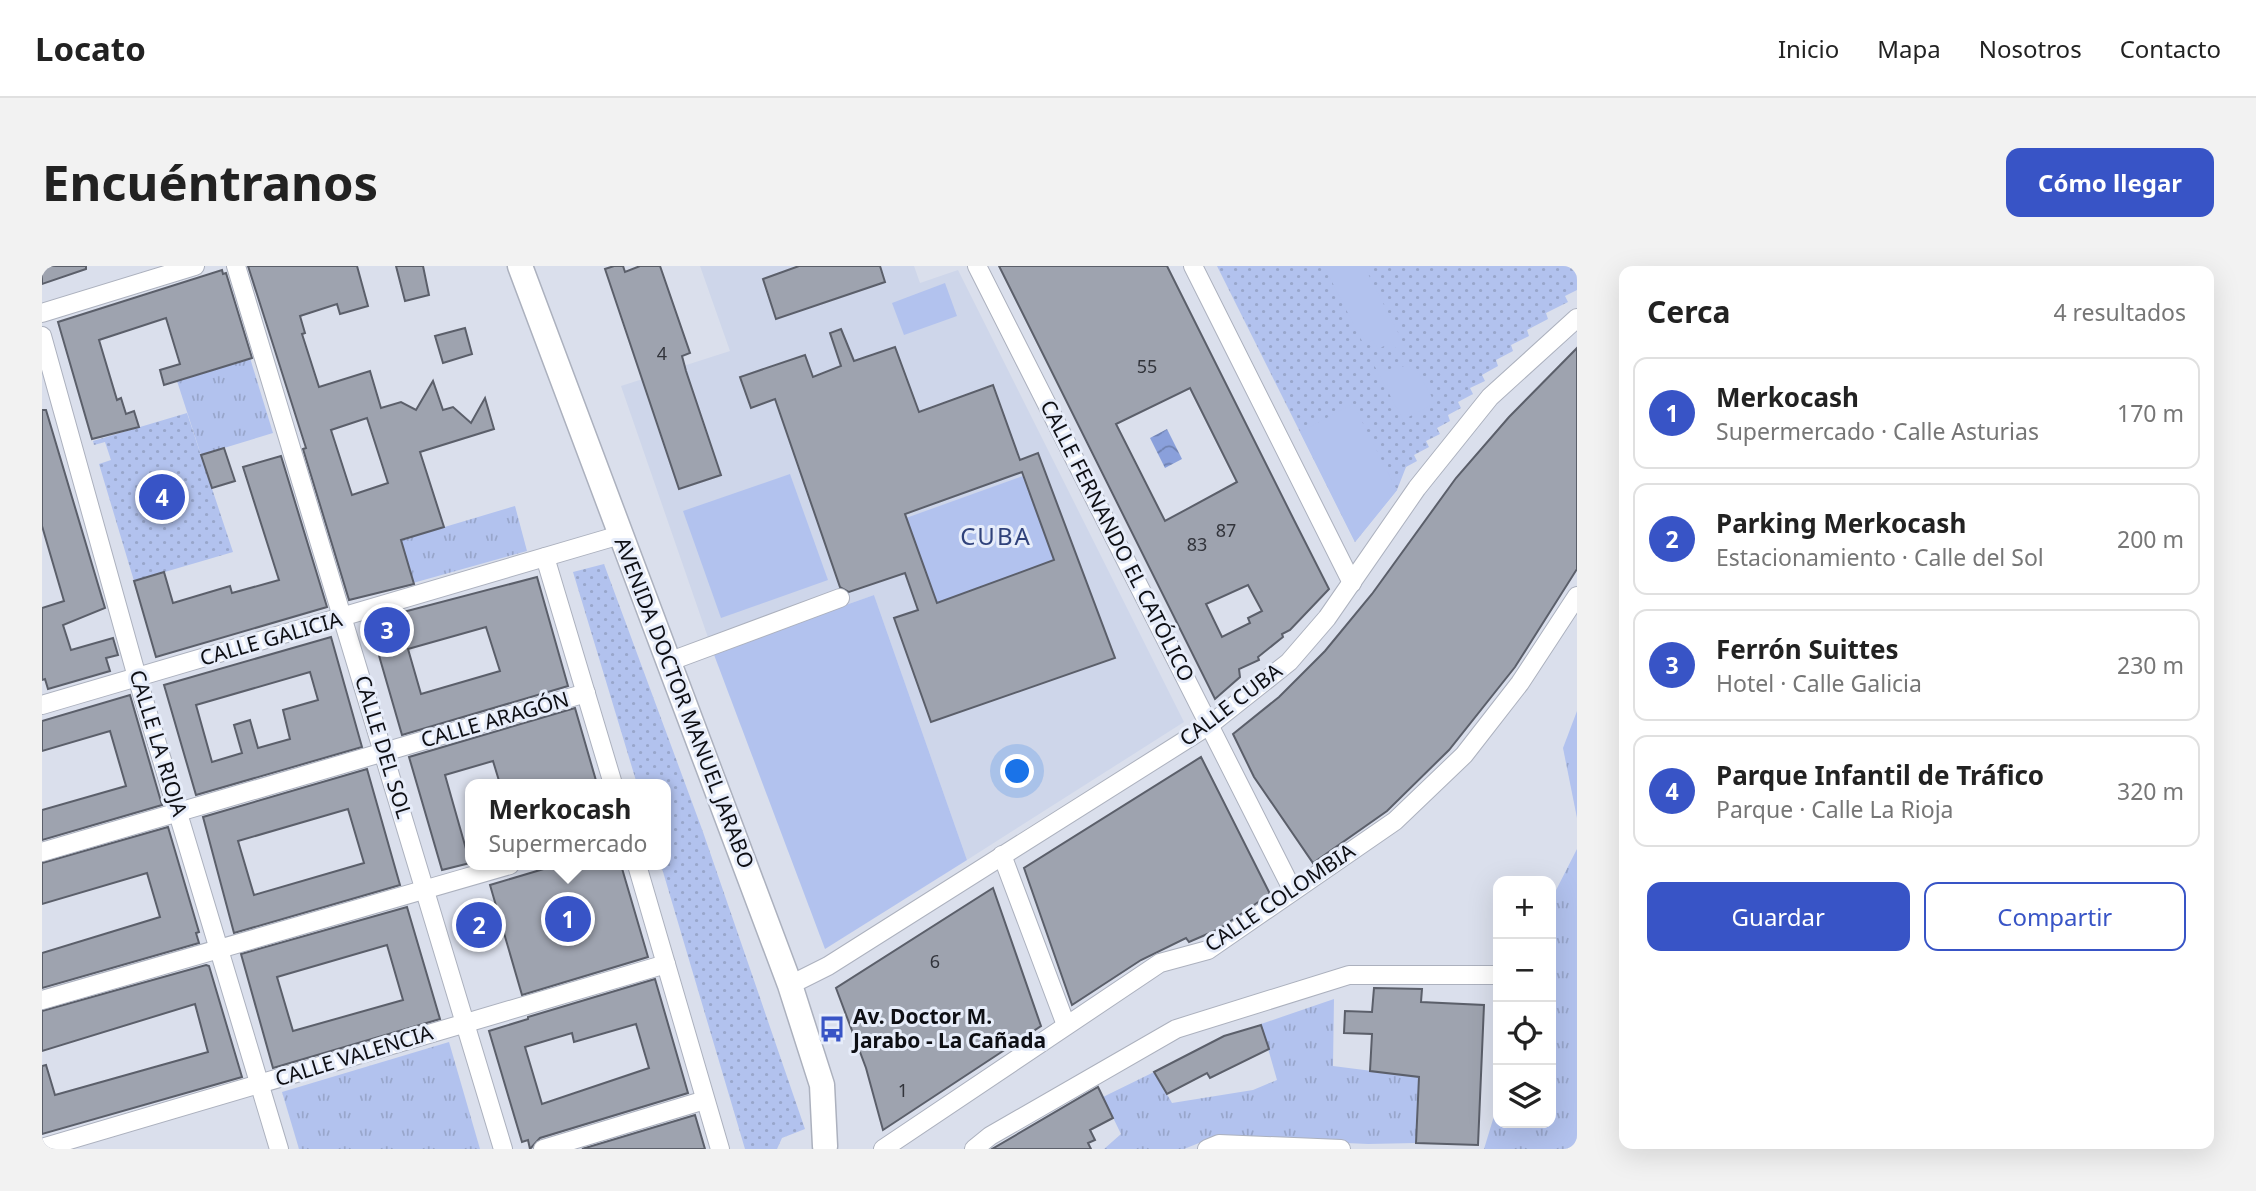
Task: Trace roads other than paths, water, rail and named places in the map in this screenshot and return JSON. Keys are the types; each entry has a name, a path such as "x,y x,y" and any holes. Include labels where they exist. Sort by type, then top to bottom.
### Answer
{"street":[{"path":"42,313 195,266"},
{"name":"CALLE DEL SOL","path":"236,266 503,1149"},
{"name":"AVENIDA DOCTOR MANUEL JARABO","path":"520,266 790,985 822,1085 824,1148"},
{"name":"CALLE FERNANDO EL CATÓLICO","path":"976,266 1211,724 1293,891"},
{"path":"1193,266 1352,583"},
{"name":"CALLE CUBA","path":"790,985 828,966 1211,724 1289,662 1327,618 1417,488 1490,397 1577,318"},
{"name":"CALLE LA RIOJA","path":"42,336 137,677 279,1149"},
{"name":"CALLE GALICIA","path":"42,705 344,618 620,534"},
{"path":"545,557 612,779"},
{"name":"CALLE COLOMBIA","path":"894,1146 1066,1025 1160,963 1208,950 1395,821 1464,755 1520,682 1577,596"},
{"path":"668,662 840,598"},
{"name":"CALLE ARAGÓN","path":"42,852 586,694"},
{"path":"1002,855 1066,1025"},
{"path":"42,1000 493,870"},
{"path":"638,870 720,1149"},
{"name":"CALLE VALENCIA","path":"42,1148 666,964"},
{"path":"974,1149 990,1136 1176,1029 1349,975 1493,975"},
{"path":"543,1149 705,1100"},
{"path":"1207,1149 1219,1144 1341,1149"}],"water":[{"path":"1167,429 1182,459 1165,468 1150,438"}],"place":[{"name":"Parque Infantil de Tráfico","path":"162,497"},
{"name":"Ferrón Suittes","path":"387,630"},
{"name":"Merkocash","path":"568,919"},
{"name":"Parking Merkocash","path":"479,925"},
{"name":"Av. Doctor M. Jarabo - La Cañada","path":"832,1029"}],"district":[{"name":"CUBA","path":"996,537"}]}
